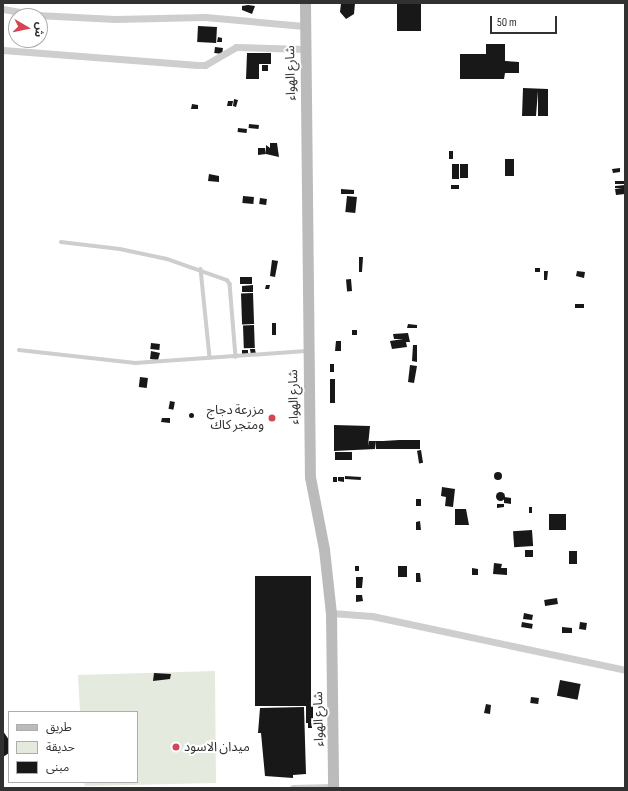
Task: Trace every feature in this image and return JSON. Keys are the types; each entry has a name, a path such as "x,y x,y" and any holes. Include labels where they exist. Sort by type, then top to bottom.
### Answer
{"street":[{"name":"شارع الهواء","path":"305,3 304,26 310,477 324,549 331,613 333,788"},
{"path":"3,9 37,15 115,19 209,17 304,26"},
{"path":"3,50 197,66 205,65 236,47 305,49"},
{"path":"331,613 372,616 625,670"},
{"path":"293,788 333,788"}],"lane":[{"path":"61,242 120,249 201,269 227,280 230,284 236,358"},
{"path":"201,269 210,358"},
{"path":"18,350 135,363 210,358 236,358 308,350"}],"green space":[{"name":"ميدان الاسود","path":"215,671 216,783 85,786 84,783 138,783 138,711 80,711 78,675"}],"building":[{"path":"341,3 355,3 354,14 346,19 340,12"},
{"path":"397,3 421,3 421,31 397,31"},
{"path":"242,6 255,6 252,14 242,10"},
{"path":"198,26 217,27 216,43 197,42"},
{"path":"218,37 222,38 222,42 217,42"},
{"path":"486,44 505,44 505,61 519,62 519,73 505,73 504,79 460,79 460,54 486,54"},
{"path":"215,47 223,48 222,54 214,53"},
{"path":"247,53 271,53 271,64 259,64 259,79 246,79"},
{"path":"262,65 268,65 268,71 262,71"},
{"path":"523,88 548,89 548,116 538,116 538,91 536,116 522,116"},
{"path":"234,99 238,100 236,107 233,106"},
{"path":"228,101 233,101 232,106 227,106"},
{"path":"192,104 198,105 198,109 191,109"},
{"path":"249,124 259,125 259,129 249,128"},
{"path":"238,128 247,129 247,133 238,132"},
{"path":"270,143 277,143 279,157 266,154 266,145 270,148"},
{"path":"258,148 265,148 266,154 258,155"},
{"path":"449,151 453,151 453,159 449,159"},
{"path":"505,159 514,159 514,176 505,176"},
{"path":"452,164 459,164 459,179 452,179"},
{"path":"460,164 468,164 468,178 460,178"},
{"path":"620,168 620,172 613,173 612,169"},
{"path":"209,174 219,176 219,182 208,181"},
{"path":"615,181 625,181 625,184 615,184"},
{"path":"451,185 459,185 459,189 451,189"},
{"path":"625,185 625,194 616,195 615,189 622,188 615,188 615,186"},
{"path":"341,189 354,190 354,194 341,194"},
{"path":"243,196 254,197 253,204 242,203"},
{"path":"347,196 357,197 355,213 345,212"},
{"path":"260,198 267,199 266,205 259,204"},
{"path":"359,257 363,257 362,272 359,272"},
{"path":"272,260 278,261 275,277 270,276"},
{"path":"535,268 540,268 540,272 535,272"},
{"path":"544,271 548,271 547,280 544,280"},
{"path":"577,271 585,272 584,278 576,276"},
{"path":"240,277 252,277 252,284 240,284"},
{"path":"346,279 351,279 352,291 347,291"},
{"path":"253,285 253,292 242,292 242,286"},
{"path":"266,285 270,285 269,289 265,289"},
{"path":"241,293 253,293 254,324 242,324"},
{"path":"575,304 584,304 584,308 575,308"},
{"path":"272,323 276,323 276,335 272,335"},
{"path":"408,324 417,325 417,328 407,328"},
{"path":"243,325 254,325 255,348 244,348"},
{"path":"352,330 357,330 357,335 352,335"},
{"path":"408,333 410,342 406,342 407,347 392,349 390,341 403,339 394,339 393,334"},
{"path":"336,341 341,341 341,351 335,351"},
{"path":"151,343 160,344 159,350 150,349"},
{"path":"413,345 417,345 417,362 412,361"},
{"path":"250,349 255,349 256,355 251,355"},
{"path":"242,350 248,350 248,355 242,355"},
{"path":"151,351 160,353 158,360 150,359"},
{"path":"330,364 334,364 334,372 330,372"},
{"path":"410,365 417,366 414,383 408,382"},
{"path":"140,377 148,378 147,388 139,387"},
{"path":"330,379 335,379 335,403 330,403"},
{"path":"170,401 175,402 173,410 168,409"},
{"path":"191,412 194,415 191,418 188,415"},
{"path":"162,418 170,418 170,423 161,422"},
{"path":"334,425 370,426 368,446 369,441 376,441 375,449 334,451"},
{"path":"420,440 420,449 383,449 383,441"},
{"path":"376,441 383,441 383,449 376,449"},
{"path":"421,450 423,463 419,463 417,451"},
{"path":"335,452 352,452 352,460 335,460"},
{"path":"496,472 500,472 502,476 500,480 496,480 494,478 494,474"},
{"path":"345,476 361,477 361,480 345,479"},
{"path":"333,477 337,477 337,482 333,482"},
{"path":"338,477 344,477 344,482 338,481"},
{"path":"442,487 455,489 453,507 445,506 446,497 441,496"},
{"path":"500,491 505,496 500,501 495,496"},
{"path":"504,497 511,498 511,504 504,503"},
{"path":"416,499 421,499 421,506 416,506"},
{"path":"497,504 504,504 504,507 497,508"},
{"path":"529,507 532,507 532,513 529,513"},
{"path":"455,509 466,509 469,525 455,525"},
{"path":"549,514 566,514 566,530 549,530"},
{"path":"420,521 421,530 416,530 416,522"},
{"path":"532,530 533,546 514,547 513,531"},
{"path":"525,550 533,550 533,557 525,557"},
{"path":"569,551 577,551 577,564 569,564"},
{"path":"494,563 502,564 501,568 507,568 507,575 493,574"},
{"path":"355,566 359,566 359,571 355,571"},
{"path":"398,566 407,566 407,577 398,577"},
{"path":"472,568 478,569 478,575 472,575"},
{"path":"416,573 420,573 421,582 416,582"},
{"path":"255,576 311,576 311,706 255,706"},
{"path":"356,577 363,577 362,588 356,588"},
{"path":"356,595 362,595 363,601 356,602"},
{"path":"557,598 558,604 545,606 544,600"},
{"path":"524,613 533,615 532,620 523,619"},
{"path":"522,622 533,624 532,629 521,627"},
{"path":"580,622 587,623 586,630 579,629"},
{"path":"562,627 572,628 572,633 562,633"},
{"path":"154,673 171,674 170,679 153,681"},
{"path":"560,680 581,684 578,700 557,696"},
{"path":"531,697 539,698 538,704 530,703"},
{"path":"486,704 491,705 490,714 484,713"},
{"path":"306,706 313,706 313,723 306,723"},
{"path":"304,707 306,774 293,775 293,778 265,776 261,733 258,733 260,708"},
{"path":"308,723 312,723 312,728 308,728"},
{"path":"3,731 8,738 8,754 3,757"}],"place":[{"name":"مزرعة دجاج ومتجر كاك","path":"272,418"},
{"name":"ميدان الاسود","path":"176,747"}]}
